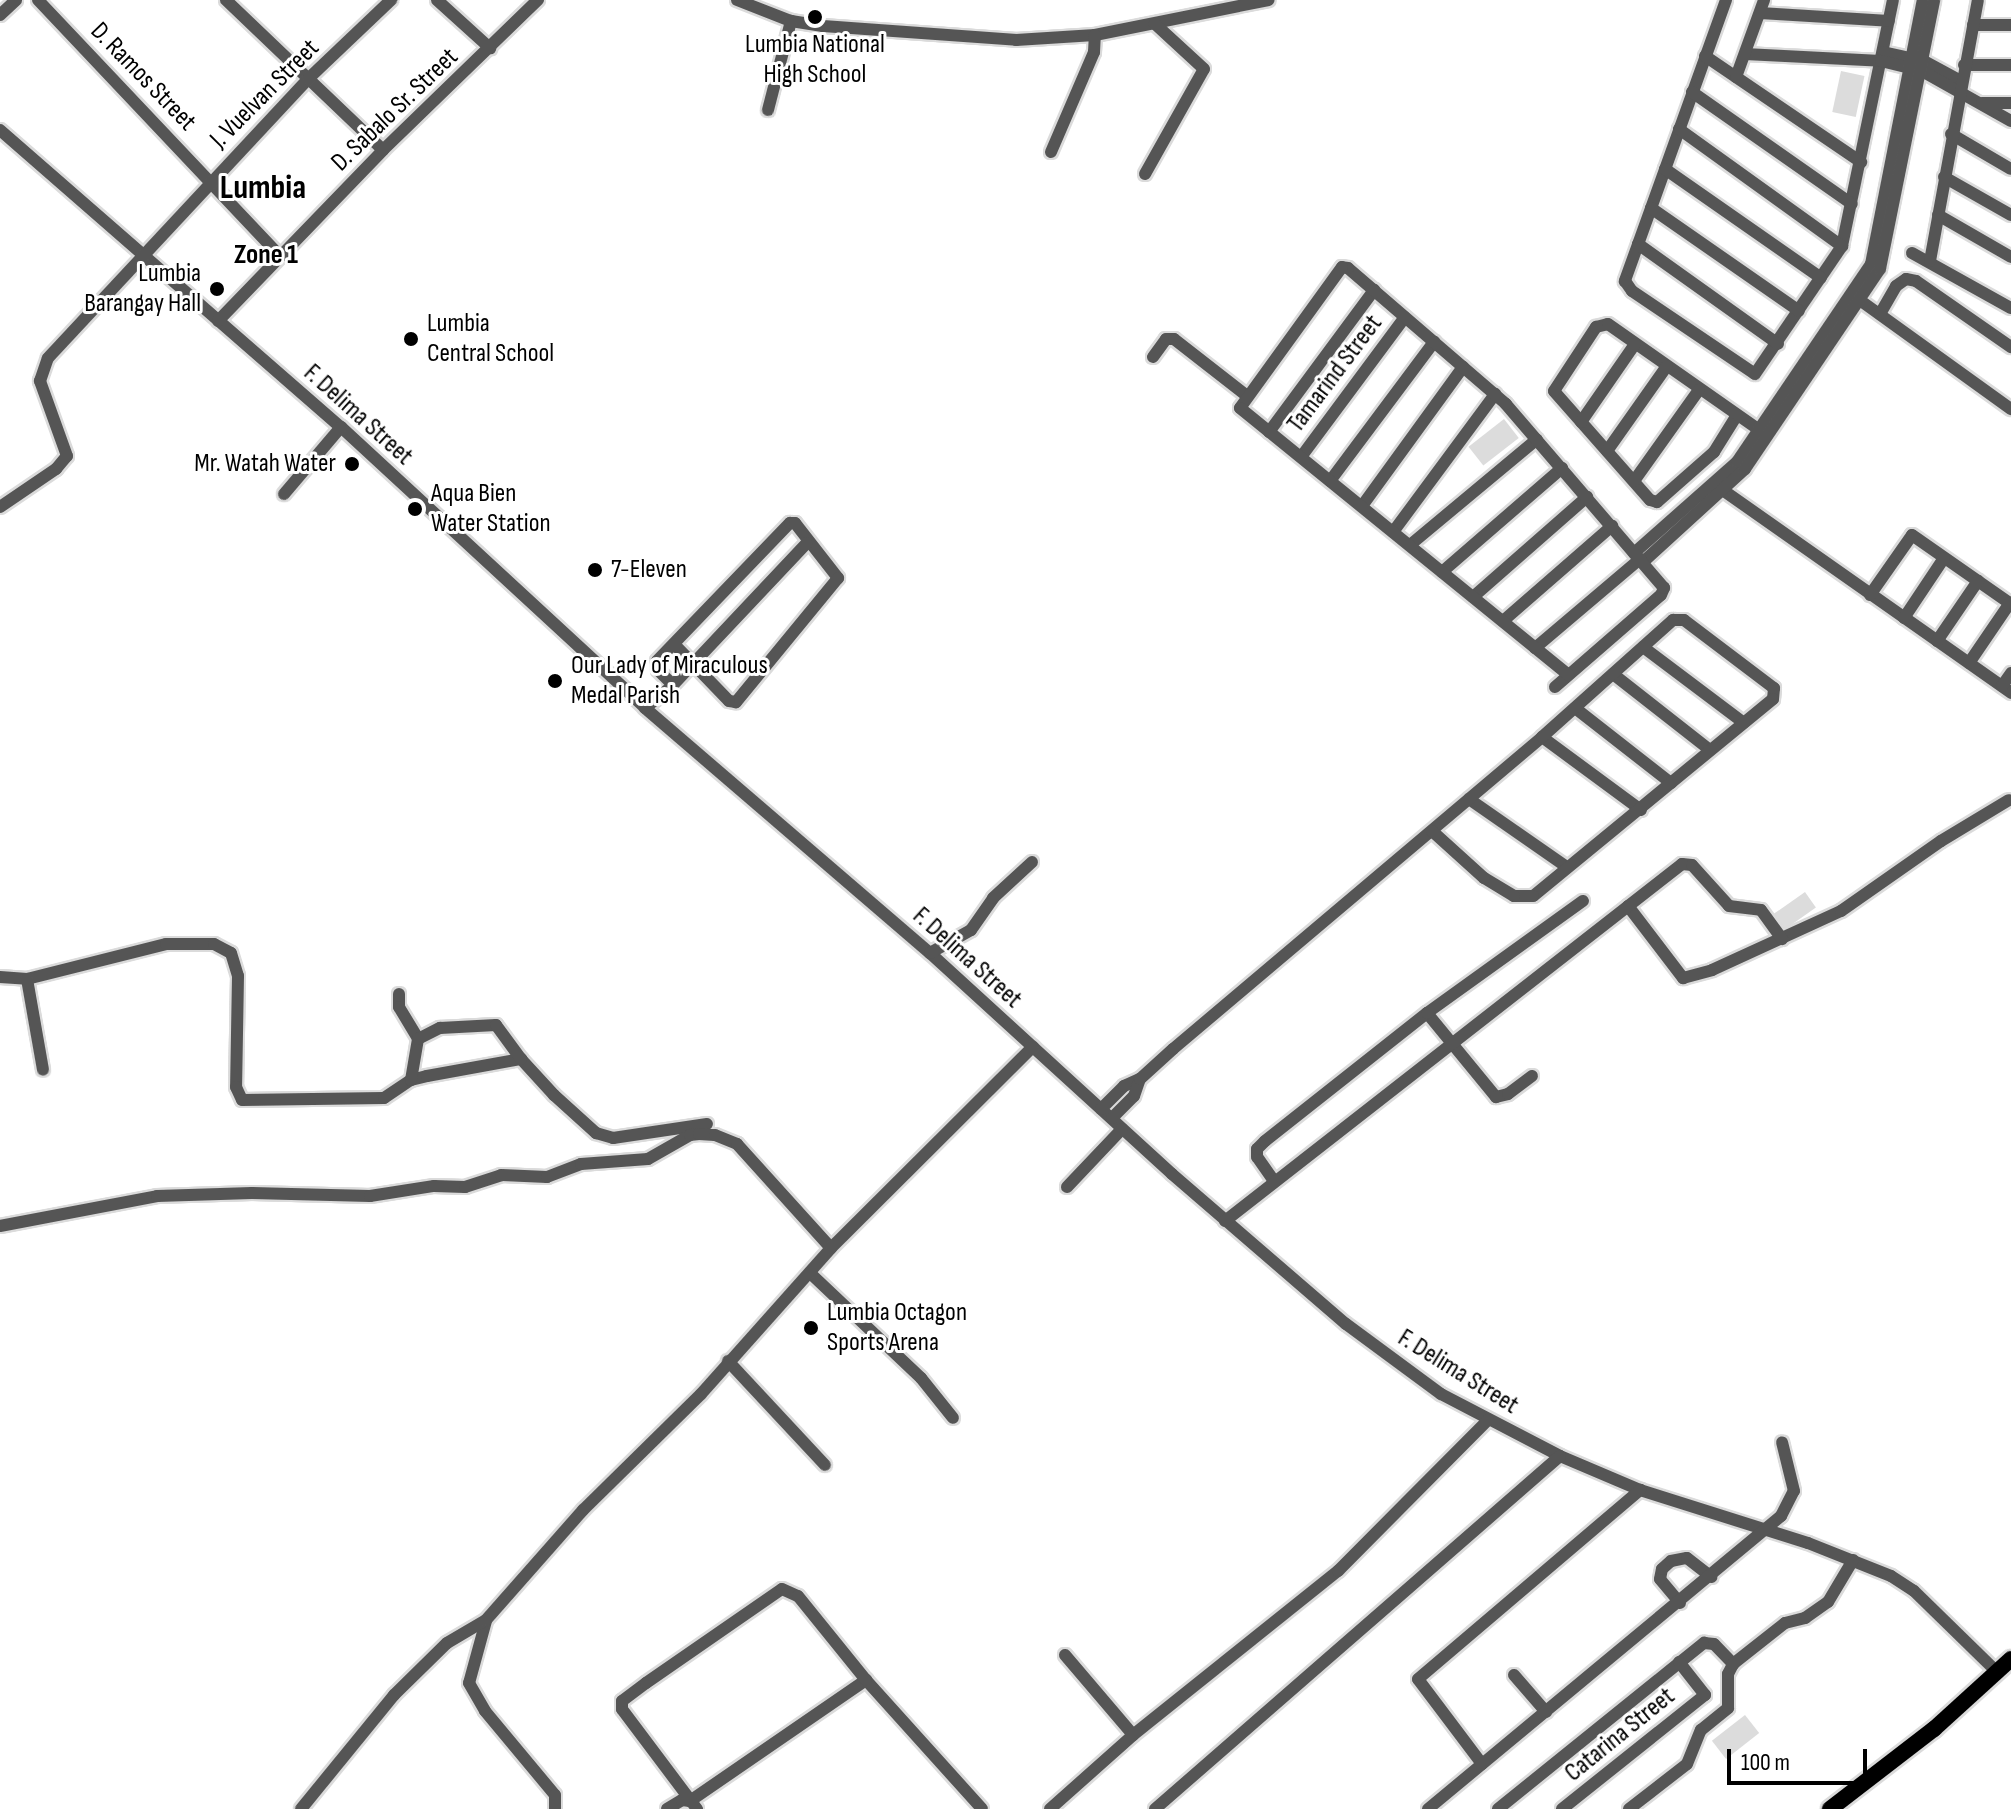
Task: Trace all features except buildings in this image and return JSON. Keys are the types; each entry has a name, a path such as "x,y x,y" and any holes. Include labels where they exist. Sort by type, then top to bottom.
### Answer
{"main road":[{"path":"1830,1809 1934,1729 2011,1659"}],"street":[{"path":"0,15 16,0"},
{"name":"D. Ramos Street","path":"38,0 280,256"},
{"path":"226,0 383,150"},
{"name":"J. Vuelvan Street","path":"0,507 56,469 67,456 42,390 40,372 48,358 308,79 391,0"},
{"path":"437,0 490,48"},
{"name":"D. Sabalo Sr. Street","path":"218,321 383,150 538,0"},
{"path":"737,0 791,21 947,37 1016,40 1095,35 1269,0"},
{"path":"1726,0 1625,277 1632,291 1753,374 1761,370 1842,246 1893,0"},
{"path":"1918,65 1923,0"},
{"path":"1535,648 1718,487 1762,437 1860,296 1880,256 1934,0"},
{"path":"1930,261 1978,0"},
{"path":"1736,77 1762,6 1889,21"},
{"path":"768,110 791,21"},
{"path":"1145,174 1204,69 1155,24"},
{"path":"1973,25 2011,25"},
{"path":"1051,152 1094,52 1095,35"},
{"path":"1745,54 1882,57 1918,65 1960,86 1980,103 2011,121"},
{"path":"1705,56 1861,162"},
{"path":"1964,65 2011,65"},
{"path":"1692,92 1852,204"},
{"path":"1980,103 2011,103"},
{"path":"1679,129 1842,246"},
{"name":"F. Delima Street","path":"0,130 142,257 341,427 645,708 930,953 1225,1221 1378,1349 1441,1394 1560,1456 1640,1490 1853,1560 1914,1591 1996,1671"},
{"path":"1951,134 2011,169"},
{"path":"1665,169 1821,278"},
{"path":"1944,177 2011,215"},
{"path":"1651,208 1799,311"},
{"path":"1938,215 2011,257"},
{"path":"1638,244 1778,344"},
{"path":"1912,253 2011,308"},
{"path":"1555,687 1663,592 1662,585 1495,394 1348,268 1342,267 1246,395 1239,405 1241,410 1568,675"},
{"path":"1880,314 1896,286 1906,279 1916,281 2011,347"},
{"path":"1269,432 1374,290"},
{"path":"1860,296 1880,314 2011,409"},
{"name":"Tamarind Street","path":"1301,457 1405,317"},
{"path":"1735,419 1714,452 1657,502 1650,500 1554,391 1596,327 1608,324 1762,437"},
{"path":"1153,357 1166,339 1174,339 1246,395"},
{"path":"1330,481 1434,342"},
{"path":"1581,422 1635,344"},
{"path":"1607,451 1667,366"},
{"path":"1362,506 1463,367"},
{"path":"1634,481 1699,390"},
{"path":"1393,532 1495,394"},
{"path":"284,494 341,427"},
{"path":"1410,545 1537,439"},
{"path":"1442,572 1562,468"},
{"path":"1718,487 2006,689 2011,673"},
{"path":"1473,597 1587,497"},
{"path":"673,685 655,665 674,644 790,523 795,523 807,543 838,580 738,701 729,701 674,644"},
{"path":"1503,621 1612,526"},
{"path":"1870,595 1912,535 2011,604 1969,663"},
{"path":"645,708 673,685 807,543"},
{"path":"1904,618 1944,558"},
{"path":"1937,641 1978,581"},
{"path":"1101,1109 1124,1086 1140,1079 1242,989 1542,737 1673,620 1684,620 1774,688 1773,699 1533,896 1514,896 1484,878 1432,831"},
{"path":"1643,647 1744,723"},
{"path":"1613,674 1710,750"},
{"path":"1575,708 1671,783"},
{"path":"1542,737 1641,810"},
{"path":"1469,799 1567,867"},
{"path":"1628,906 1683,978 1725,965 1841,911 1941,841 2009,800"},
{"path":"930,953 971,930 993,898 1032,862"},
{"path":"1225,1221 1676,868 1687,863 1729,906 1761,910 1782,939"},
{"path":"1274,1181 1260,1163 1257,1149 1307,1105 1427,1013 1583,901"},
{"path":"0,977 27,979 166,944 214,944 231,953 238,976 236,1087 242,1100 384,1098 411,1080 521,1059"},
{"path":"27,979 43,1070"},
{"path":"399,994 399,1007 418,1039 411,1080"},
{"path":"1427,1013 1496,1097 1508,1094 1532,1076"},
{"path":"418,1039 440,1028 496,1025 521,1059 596,1133 613,1138 707,1124"},
{"path":"301,1809 394,1695 447,1643 486,1620 583,1510 679,1417 831,1248 1033,1047"},
{"path":"1112,1118 1134,1096 1140,1079"},
{"path":"1067,1187 1122,1129"},
{"path":"0,1226 157,1196 252,1193 370,1196 434,1186 465,1187 501,1175 547,1177 581,1164 648,1159 682,1139 699,1134 737,1144 831,1248"},
{"path":"810,1273 921,1378 953,1418"},
{"path":"728,1361 825,1465"},
{"path":"1050,1809 1133,1735 1338,1571 1488,1420"},
{"path":"1428,1809 1680,1603 1781,1516 1794,1491 1782,1442"},
{"path":"1155,1809 1560,1456"},
{"path":"1482,1764 1418,1679 1640,1490"},
{"path":"1680,1603 1660,1579 1662,1569 1671,1561 1687,1558 1711,1577"},
{"path":"1629,1809 1687,1764 1701,1730 1728,1708 1728,1674 1733,1664 1785,1623 1805,1618 1828,1602 1853,1560"},
{"path":"694,1805 626,1717 621,1704 762,1599 782,1589 792,1591 866,1680 982,1809"},
{"path":"486,1620 469,1683 485,1711 555,1795 555,1809"},
{"path":"1498,1809 1679,1662 1709,1643 1719,1648 1733,1664"},
{"path":"1065,1655 1133,1735"},
{"name":"Catarina Street","path":"1562,1809 1705,1695 1679,1662"},
{"path":"1514,1675 1546,1712"},
{"path":"694,1805 866,1680"},
{"path":"667,1809 682,1800 694,1805"}],"shaded area":[{"path":"1841,71 1864,76 1856,117 1832,112"},
{"path":"1504,419 1519,438 1483,466 1469,447"},
{"path":"1805,892 1816,908 1784,930 1773,914"},
{"path":"1745,1715 1759,1733 1726,1759 1712,1741"}],"place":[{"name":"Lumbia National High School","path":"815,17"},
{"name":"Lumbia Barangay Hall","path":"217,289"},
{"name":"Lumbia Central School","path":"411,339"},
{"name":"Mr. Watah Water","path":"352,464"},
{"name":"Aqua Bien Water Station","path":"415,509"},
{"name":"7-Eleven","path":"595,570"},
{"name":"Our Lady of Miraculous Medal Parish","path":"555,681"},
{"name":"Lumbia Octagon Sports Arena","path":"811,1328"}],"district":[{"name":"Lumbia","path":"263,188"},
{"name":"Zone 1","path":"266,255"}]}
